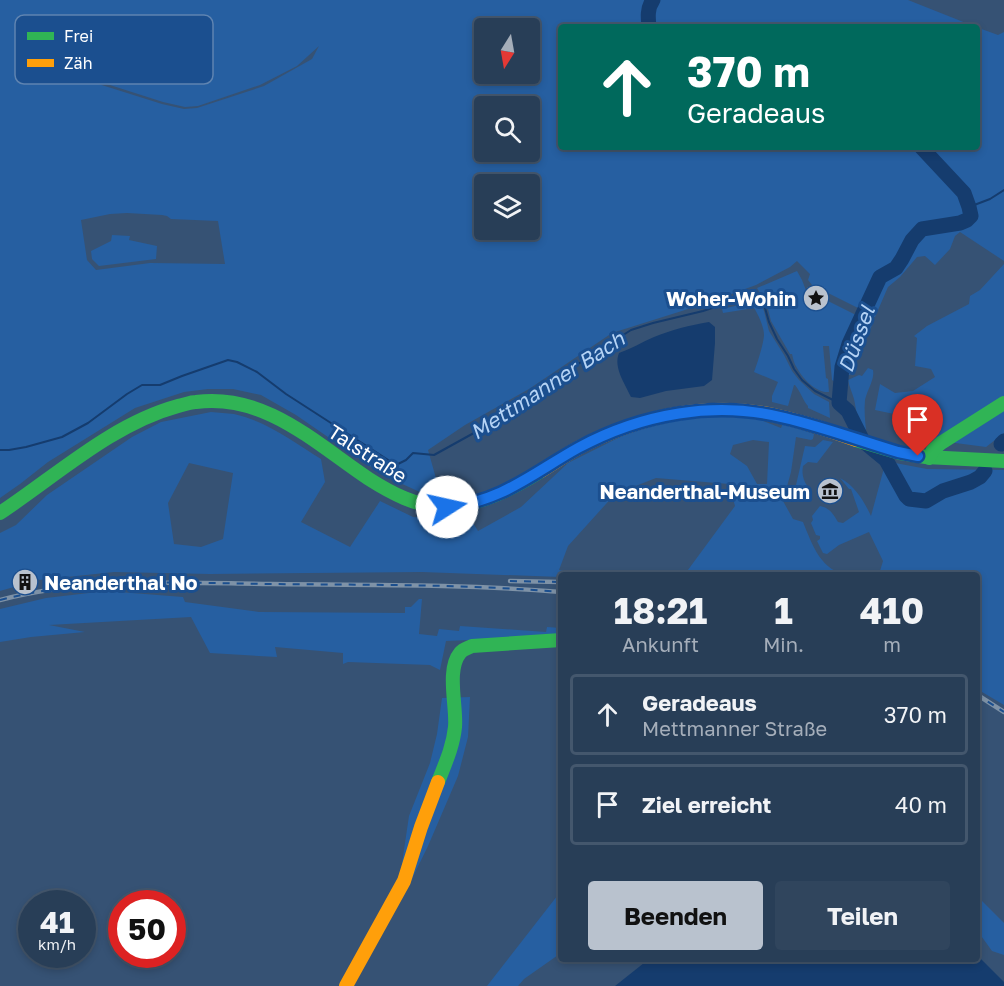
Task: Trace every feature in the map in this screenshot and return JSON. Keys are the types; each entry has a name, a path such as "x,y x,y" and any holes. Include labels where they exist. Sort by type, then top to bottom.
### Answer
{"main road":[{"name":"Talstraße","path":"0,513 96,446 139,420 168,407 202,400 242,403 268,412 389,491 407,501 433,507 459,506 502,493 577,449 642,422 676,413 709,410 738,410 766,414 805,423 898,452 929,458 1004,461"},
{"path":"929,458 933,450 941,443 1004,403"},
{"path":"346,986 404,881 421,827 452,745 455,725 453,674 458,655 472,646 558,640"}],"shaded area":[{"path":"0,0 908,0 968,24 558,24 558,150 980,150 980,28 998,35 1004,32 1004,261 960,232 955,236 950,249 935,265 925,256 917,257 888,287 875,317 868,314 872,305 862,302 860,309 812,285 808,280 810,274 797,261 756,285 612,333 529,389 465,425 428,450 441,496 424,494 383,475 296,415 261,395 233,389 184,392 135,408 48,462 0,498","holes":["127,213 162,215 171,219 218,221 225,264 150,263 96,270 87,260 81,220"]},
{"path":"112,235 130,236 129,240 157,246 156,259 99,266 92,259 91,251 111,241"},
{"path":"1004,264 1004,433 986,447 899,433 894,414 875,410 880,384 895,393 913,391 935,377 931,369 915,366 917,338 914,336 927,326 969,304 970,296 980,290"},
{"path":"797,271 807,293 805,295 807,299 818,296 858,316 842,355 838,381 832,380 829,346 823,346 829,392 819,390 806,381 771,321 767,305 757,288"},
{"path":"760,302 769,331 792,371 814,394 829,402 830,418 808,408 795,385 788,406 772,402 778,382 754,372 764,335 754,308 723,313 722,309"},
{"path":"865,319 873,323 856,361 853,371 855,372 847,376 850,355"},
{"path":"709,322 715,327 712,380 704,386 666,391 640,398 631,397 619,370 619,353 667,332"},
{"path":"868,368 873,370 873,373 865,400 866,430 857,415 848,380 862,376"},
{"path":"211,412 246,417 268,427 321,459 325,482 301,522 350,547 380,501 413,517 436,518 468,515 478,531 521,507 568,463 643,428 689,418 736,416 761,420 781,428 783,423 814,434 811,440 796,437 791,472 783,501 793,519 803,522 814,548 825,564 839,572 686,572 735,506 729,484 656,478 615,494 568,546 559,570 575,572 558,572 558,577 422,572 210,574 114,572 39,580 32,573 13,578 14,587 0,591 0,533 16,525 47,495 132,437 161,422","holes":["753,440 769,442 767,484 757,484 747,466 730,454 733,445","189,463 233,473 223,539 201,547 174,544 168,503"]},
{"path":"823,440 833,442 817,463 808,462 803,466 804,480 811,491 800,495 796,485 805,446 815,447"},
{"path":"890,462 927,469 1004,470 1004,705 980,691 980,572 870,572 880,571 883,561 869,532 839,545 827,554 823,553 817,541 820,536 816,535 811,523 812,516 820,506 829,510 838,522 843,523 859,512 851,489 840,478 858,494 871,516 884,468"},
{"path":"106,591 183,597 185,602 259,612 405,613 405,607 411,607 422,599 419,634 437,636 439,629 459,631 460,626 546,632 547,627 558,628 558,636 446,641 440,670 430,665 348,662 343,664 343,653 275,647 277,657 210,653 191,617 49,625 85,632 0,642 0,609 46,598"},
{"path":"470,697 468,737 458,776 407,889 395,884 401,870 409,816 430,763 442,698"},
{"path":"558,895 558,955 524,979 518,986 487,986"},
{"path":"980,899 1004,923 1004,955 992,951 980,934"},
{"path":"980,958 1004,982 1004,986 615,986 645,962 980,962"}],"waterway":[{"name":"Düssel","path":"649,24 649,10 653,0"},
{"name":"Düssel","path":"924,150 964,193 971,216 960,223 922,229 912,240 896,268 880,277 849,344 842,367 839,403 848,411 863,441 886,460 909,499 926,501 943,491 971,482 985,471"},
{"path":"969,207 990,199 1004,190"},
{"name":"Mettmanner Bach","path":"0,450 26,447 62,437 88,423 142,385 160,385 228,360 257,372 286,394 396,465 413,453 434,455 501,418 527,402 554,376 578,364 631,330 752,295 763,301 777,339 802,380 815,391 839,403"},
{"name":"Düssel","path":"1001,444 1004,441"}],"railway":[{"path":"510,581 558,582"},
{"path":"0,600 67,588 134,583 416,585 558,592"},
{"path":"980,697 1004,712"}],"traffic: fast":[{"path":"0,513 107,438 154,414 194,402 221,401 245,405 267,413 309,436 377,484 424,505 457,506 483,500 541,471"},
{"path":"929,458 933,450 941,443 1004,403"},
{"path":"856,440 900,453 926,457 1004,461"},
{"path":"438,782 454,734 453,679 456,660 460,653 472,646 558,640"}],"traffic: slow":[{"path":"541,471 580,447 624,428 669,415 692,412 739,410 763,413 787,418 856,440"},
{"path":"346,986 404,881 438,782"}],"place":[{"name":"Woher-Wohin","path":"816,298"},
{"name":"Neanderthal-Museum","path":"830,491"},
{"name":"Neanderthal No","path":"25,582"}],"route":[{"path":"447,507 473,503 502,493 577,449 642,422 690,411 738,410 784,417 918,456"}]}
